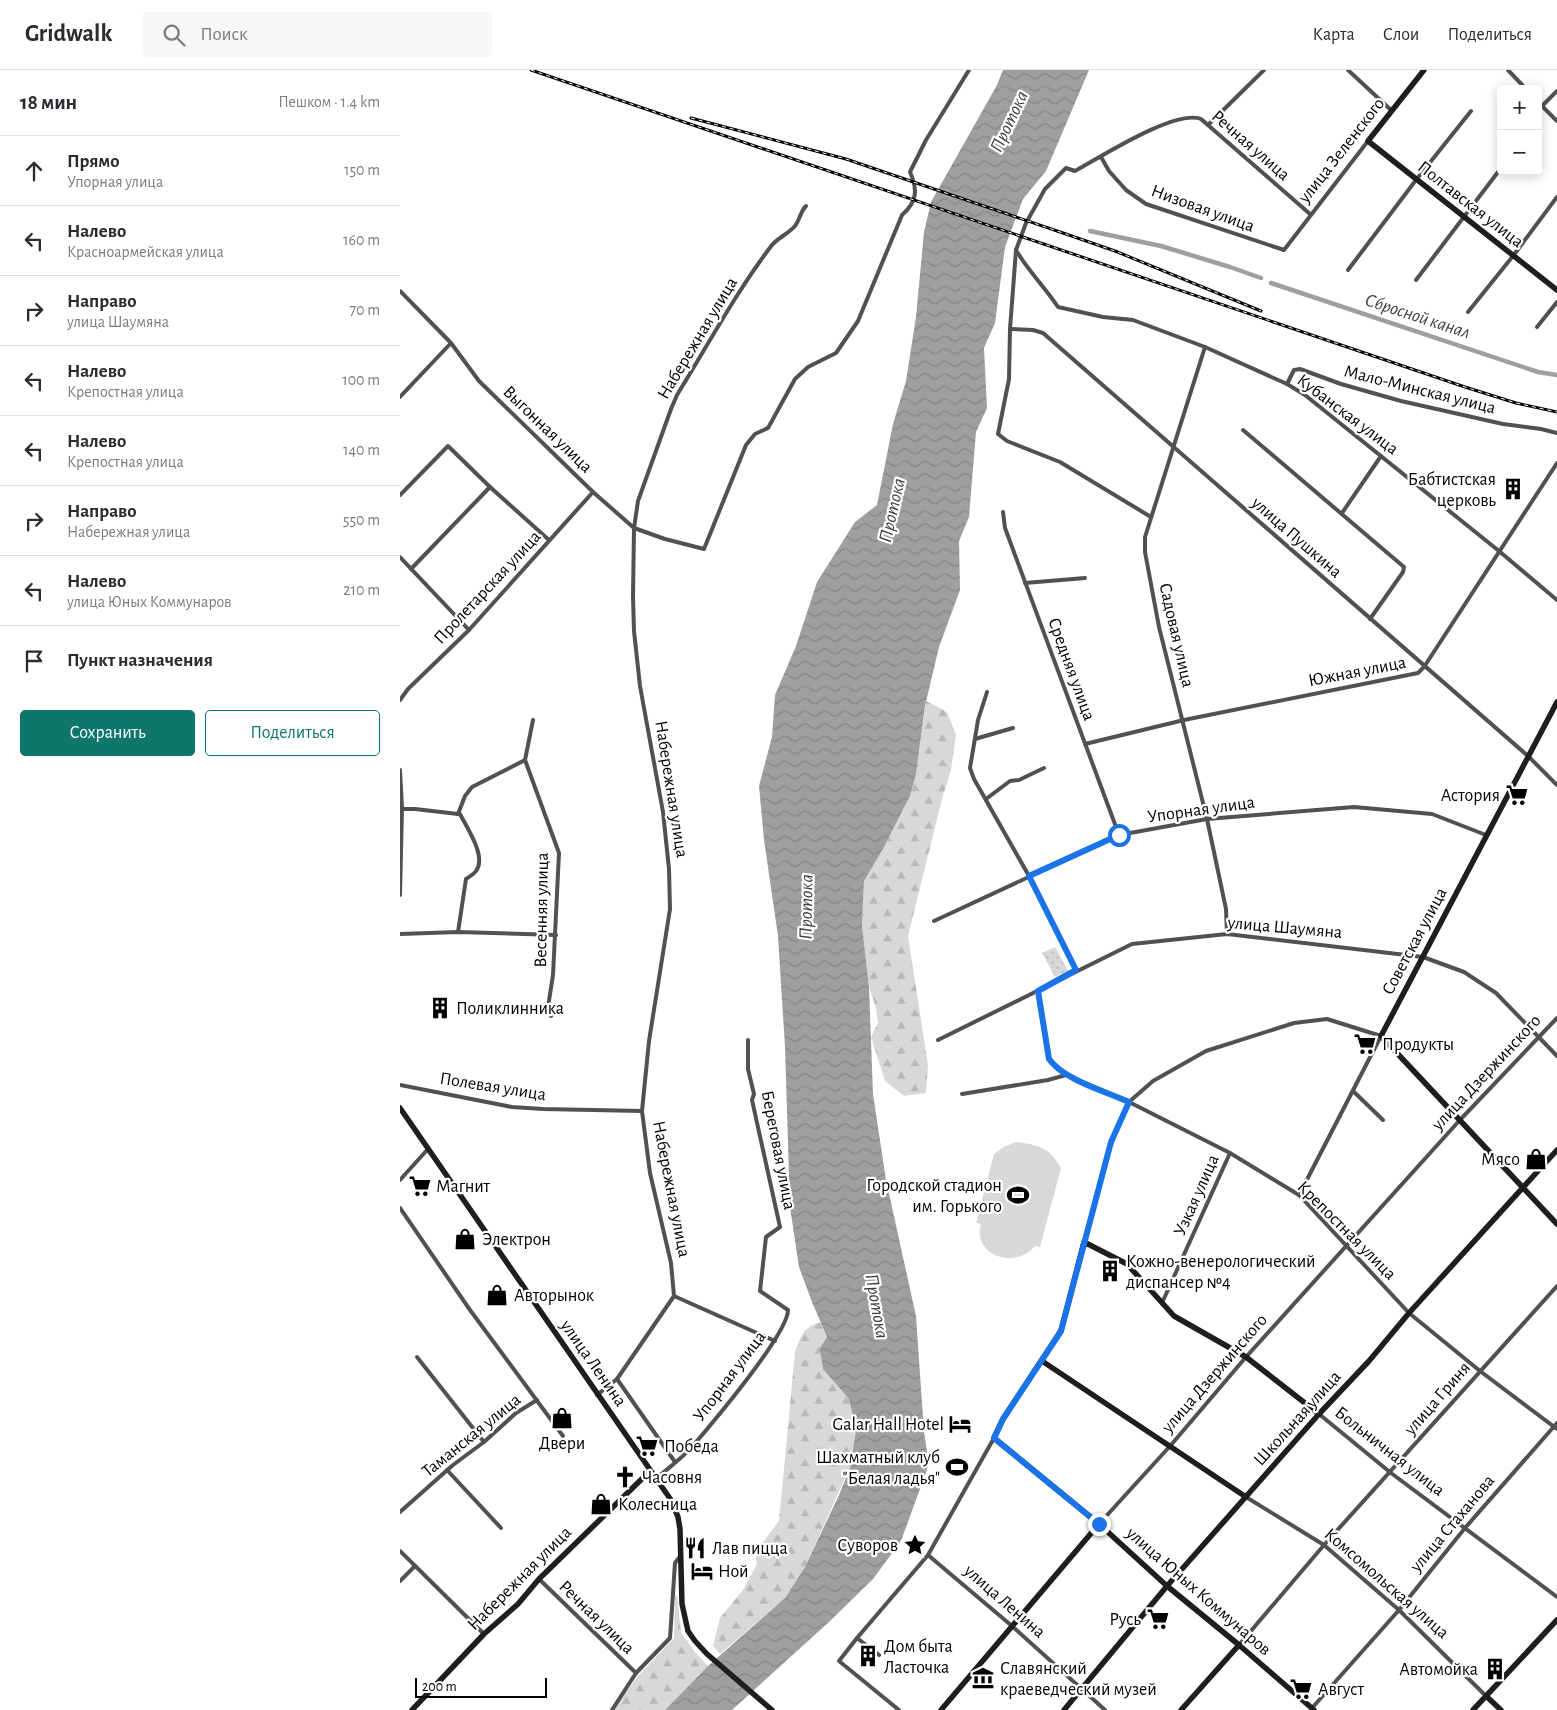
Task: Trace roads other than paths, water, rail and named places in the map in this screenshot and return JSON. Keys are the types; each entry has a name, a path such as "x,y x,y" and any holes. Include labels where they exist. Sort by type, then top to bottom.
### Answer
{"street":[{"name":"Выгонная улица","path":"400,291 451,343 479,380 593,492 634,528 665,539 704,549 746,445 755,434 768,428 795,379 808,367 836,353 858,321 902,215 912,206 916,189 910,172 926,140 968,70"},
{"path":"1208,125 1264,70"},
{"path":"1348,70 1391,110"},
{"name":"улица Зеленского","path":"1284,250 1310,214 1424,70"},
{"path":"1508,70 1522,85"},
{"path":"1557,91 1542,106 1557,121"},
{"path":"1348,270 1471,111"},
{"name":"Речная улица","path":"1100,157 1151,129 1195,117 1201,119 1310,214"},
{"name":"Полтавская улица","path":"1368,141 1557,290"},
{"path":"1100,157 1076,171 1066,168 1045,189 1026,223 1016,250 1010,330 1009,379 998,434 1008,441 1060,462 1151,517"},
{"name":"Низовая улица","path":"1100,157 1109,171 1126,190 1146,204 1284,250"},
{"path":"1416,280 1497,173"},
{"path":"1468,312 1557,197"},
{"name":"Набережная улица","path":"674,1296 671,1263 650,1173 642,1111 648,1041 670,909 669,870 663,812 640,686 634,631 634,528 638,501 677,395 734,301 772,244 780,236 788,233 797,223 801,211 806,206"},
{"name":"Кубанская улица","path":"1016,250 1026,267 1045,288 1058,307 1103,317 1133,320 1205,347 1287,384 1305,395 1557,600"},
{"path":"1537,327 1557,302"},
{"name":"улица Пушкина","path":"1010,330 1033,330 1043,333 1528,756 1557,785"},
{"path":"400,397 451,343"},
{"name":"Садовая улица","path":"1205,347 1151,517 1146,537 1145,552 1159,628 1184,720 1207,819 1226,909 1227,934"},
{"name":"Мало-Минская улица","path":"1287,384 1294,370 1300,369 1341,384 1401,401 1503,424 1557,433"},
{"path":"1243,430 1404,567 1403,572 1370,620"},
{"path":"400,495 448,446 549,540"},
{"path":"1342,513 1381,456"},
{"name":"Южная улица","path":"1085,744 1184,720 1418,673 1424,667 1557,463"},
{"path":"410,569 490,487"},
{"name":"Пролетарская улица","path":"400,700 408,689 469,630 593,492"},
{"name":"Средняя улица","path":"1003,512 1005,528 1119,835"},
{"path":"400,557 469,630"},
{"path":"1025,583 1085,578"},
{"path":"987,692 978,720 970,768 974,779 1029,876 1076,970"},
{"name":"Советская улица","path":"1299,1195 1486,834 1557,702"},
{"path":"458,814 465,796 472,787 525,760 533,720"},
{"path":"975,739 1013,728"},
{"name":"Весенняя улица","path":"525,760 559,853 554,975 548,1007 551,1016"},
{"path":"986,799 1010,781 1019,780 1044,768"},
{"path":"400,770 400,895"},
{"name":"Упорная улица","path":"934,922 1119,835 1207,819 1354,807 1432,814 1486,834"},
{"path":"401,809 460,814 471,835 480,860 477,871 466,879 458,932"},
{"path":"400,934 458,932 556,935"},
{"name":"улица Шаумяна","path":"938,1040 1038,991 1076,970 1132,944 1227,934 1423,956 1479,980 1496,993 1557,1056"},
{"name":"Крепостная улица","path":"1038,991 1049,1059 1055,1067 1066,1075 1129,1102 1230,1152 1299,1195 1409,1313 1480,1372 1556,1426"},
{"name":"улица Дзержинского","path":"941,1710 1099,1524 1171,1445 1246,1358 1459,1121 1557,1018"},
{"path":"899,1710 839,1661 928,1554 1003,1419 1061,1331 1111,1142 1129,1102 1153,1081 1206,1052 1294,1023 1327,1019 1381,1036 1557,1224"},
{"name":"Береговая улица","path":"748,1040 748,1068 754,1094 752,1100 780,1227 766,1236 761,1287"},
{"path":"962,1094 1048,1080 1066,1075"},
{"name":"Полевая улица","path":"400,1084 512,1107 642,1111"},
{"path":"1353,1091 1383,1120"},
{"name":"улица Ленина","path":"400,1108 676,1510 680,1529 682,1604 685,1622 694,1641 772,1710"},
{"path":"400,1180 428,1149"},
{"name":"Школьная улица","path":"1064,1710 1167,1586 1319,1414 1369,1361 1409,1313 1557,1150"},
{"name":"Узкая улица","path":"1162,1304 1230,1152"},
{"path":"400,1208 470,1310 564,1436"},
{"name":"Больничная улица","path":"1084,1242 1127,1264 1174,1316 1246,1358 1391,1473 1557,1597"},
{"name":"улица Гриня","path":"1181,1710 1324,1545 1391,1473 1557,1286"},
{"name":"Упорная улица","path":"656,1479 690,1449 775,1341 788,1316 788,1310 760,1291 761,1287"},
{"path":"597,1395 618,1379 674,1296 775,1341"},
{"path":"417,1357 484,1442"},
{"name":"Комсомольская улица","path":"1042,1361 1171,1445 1246,1497 1324,1545 1399,1610 1500,1710"},
{"path":"618,1379 675,1462"},
{"name":"Таманская улица","path":"400,1512 447,1470 484,1442 516,1414 537,1400"},
{"name":"улица Стаханова","path":"1312,1709 1399,1610 1465,1528 1556,1426"},
{"name":"улица Юных Коммунаров","path":"994,1438 1099,1524 1167,1586 1239,1645 1312,1709"},
{"path":"447,1470 500,1528"},
{"name":"Набережная улица","path":"412,1710 484,1634 518,1604 539,1580 650,1471"},
{"path":"400,1551 484,1634"},
{"path":"612,1710 636,1674 670,1638 676,1563 681,1554"},
{"name":"улица Ленина","path":"928,1554 1012,1626 1105,1710"},
{"path":"400,1581 415,1566"},
{"name":"Речная улица","path":"539,1580 636,1674"},
{"path":"1473,1710 1557,1620"},
{"path":"857,1638 879,1655"}],"water":[{"name":"Протока","path":"1003,70 1089,70 1046,171 1023,199 1005,247 995,323 984,348 987,408 976,432 969,517 959,541 960,590 939,647 925,706 916,774 910,796 864,881 862,925 869,987 873,1094 886,1180 916,1316 924,1432 929,1464 901,1541 873,1579 829,1622 732,1710 665,1710 708,1666 785,1598 805,1567 850,1468 856,1430 849,1399 823,1369 820,1348 827,1337 799,1267 790,1207 785,1047 778,936 764,840 759,786 772,737 775,695 796,646 817,582 855,522 877,505 893,424 906,381 916,317 924,232 931,202 997,85"}],"waterway":[{"name":"Сбросной канал","path":"1090,231 1161,246 1261,278"},
{"name":"Сбросной канал","path":"1271,283 1538,372 1557,375"}],"railway":[{"path":"531,70 1465,387 1516,403 1557,412"},
{"path":"691,118 846,159 1115,251 1261,311"}],"place":[{"name":"Бабтистская церковь","path":"1513,489"},
{"name":"Астория","path":"1517,795"},
{"name":"Поликлинника","path":"440,1008"},
{"name":"Продукты","path":"1365,1044"},
{"name":"Мясо","path":"1536,1159"},
{"name":"Магнит","path":"420,1186"},
{"name":"Городской cтадион им. Горького","path":"1018,1195"},
{"name":"Электрон","path":"465,1239"},
{"name":"Кожно-венерологический диспансер №4","path":"1110,1271"},
{"name":"Авторынок","path":"497,1295"},
{"name":"Двери","path":"562,1418"},
{"name":"Galar Hall Hotel","path":"960,1424"},
{"name":"Победа","path":"647,1446"},
{"name":"Шахматный клуб \"Белая ладья\"","path":"957,1467"},
{"name":"Часовня","path":"625,1477"},
{"name":"Колесница","path":"601,1504"},
{"name":"Суворов","path":"915,1545"},
{"name":"Лав пицца","path":"695,1548"},
{"name":"Ной","path":"702,1571"},
{"name":"Русь","path":"1158,1619"},
{"name":"Дом быта Ласточка","path":"868,1656"},
{"name":"Автомойка","path":"1495,1669"},
{"name":"Славянский краеведческий музей","path":"983,1678"},
{"name":"Август","path":"1301,1689"}]}
